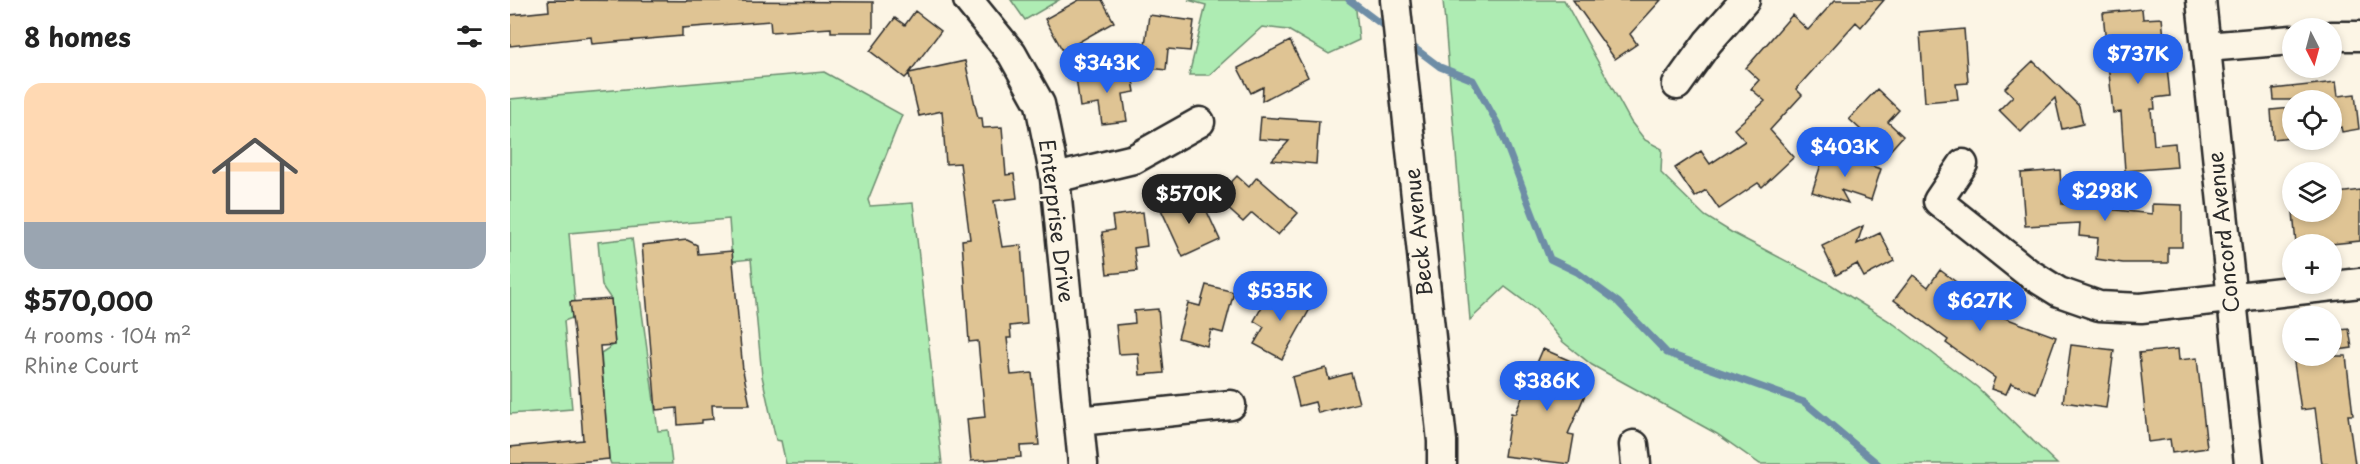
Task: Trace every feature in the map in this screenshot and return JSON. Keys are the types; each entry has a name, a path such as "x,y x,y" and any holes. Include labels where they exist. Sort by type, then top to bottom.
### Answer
{"street":[{"name":"Enterprise Drive","path":"968,0 1012,54 1040,104 1054,178 1083,464"},
{"name":"Beck Avenue","path":"1395,0 1442,441 1442,464"},
{"path":"1677,85 1708,42 1745,0"},
{"name":"Concord Avenue","path":"2201,0 2230,298 2249,464"},
{"path":"2342,36 2360,36"},
{"path":"2206,47 2282,41"},
{"path":"1054,178 1134,159 1200,122"},
{"path":"1963,164 1938,201 2027,272 2059,292 2099,306 2141,308 2360,283"},
{"path":"1079,421 1231,405"}],"green space":[{"path":"1011,0 1059,0 1025,20"},
{"path":"1188,0 1355,0 1359,40 1329,54 1288,30 1262,27 1209,75 1189,75 1206,5"},
{"path":"1443,0 1564,0 1631,122 1645,140 1662,149 1661,173 1705,216 1830,284 1894,324 1977,387 2057,464 1760,464 1717,434 1592,365 1563,342 1536,310 1505,287 1470,320"},
{"path":"824,72 902,115 868,200 870,206 913,203 942,464 786,464 781,441 776,440 762,376 751,259 732,261 729,219 569,233 575,302 571,302 572,318 564,321 572,409 510,414 510,99"},
{"path":"632,238 658,431 668,430 672,464 611,464 609,459 601,353 615,344 611,299 602,286 598,242"}],"building":[{"path":"548,0 873,2 873,32 831,32 831,28 771,32 770,21 682,28 682,36 592,44 591,37 510,46 510,15 549,11"},
{"path":"1079,0 1102,0 1114,22 1063,51 1045,19"},
{"path":"1573,0 1661,0 1630,34 1637,44 1615,59"},
{"path":"1835,0 1884,0 1861,27 1856,22 1796,89 1802,95 1770,130 1794,157 1762,187 1758,183 1719,209 1706,190 1695,197 1675,168 1701,151 1710,164 1745,141 1734,129 1765,101 1751,89 1759,80 1746,68 1792,15 1808,30"},
{"path":"2142,9 2143,19 2162,18 2170,96 2154,98 2155,109 2151,109 2154,145 2175,143 2177,167 2125,171 2121,112 2113,113 2103,13"},
{"path":"915,11 941,31 909,73 965,61 978,118 982,118 983,128 1002,127 1006,175 1014,174 1017,198 994,201 1002,247 1021,245 1027,324 1010,326 1011,338 1007,338 1011,375 1032,373 1039,445 1020,446 1021,457 971,461 967,419 985,417 978,341 969,342 962,240 970,239 960,163 946,164 942,111 919,116 909,74 905,78 870,51 895,18 905,25"},
{"path":"1149,15 1194,21 1190,51 1168,49 1166,70 1142,67"},
{"path":"1964,29 1968,83 1956,84 1958,99 1925,102 1920,33"},
{"path":"1290,41 1308,77 1262,101 1263,87 1251,93 1238,68"},
{"path":"2033,61 2079,106 2083,124 2062,129 2055,98 2021,132 1999,110 2013,96 2005,88"},
{"path":"1131,69 1135,92 1123,94 1127,121 1102,124 1099,104 1080,107 1076,77"},
{"path":"2336,82 2337,90 2282,90 2282,100 2274,100 2273,89"},
{"path":"1877,89 1899,110 1888,122 1903,136 1887,154 1849,119"},
{"path":"2355,94 2359,129 2342,132 2342,96"},
{"path":"2282,109 2282,138 2273,139 2271,110"},
{"path":"1261,117 1319,121 1316,164 1272,160 1289,141 1259,139"},
{"path":"1825,152 1881,169 1871,200 1841,190 1848,203 1812,192"},
{"path":"2060,170 2062,204 2152,214 2152,204 2182,205 2182,247 2168,247 2168,263 2123,263 2096,259 2098,238 2079,236 2080,223 2025,226 2021,173"},
{"path":"1237,176 1249,187 1257,177 1298,213 1278,235 1252,213 1243,222 1216,198"},
{"path":"2360,190 2360,241 2342,243 2342,234 2295,234 2294,222 2342,222 2342,192"},
{"path":"1187,192 1195,209 1204,205 1220,240 1183,257 1159,205"},
{"path":"1143,212 1147,246 1134,248 1137,271 1107,274 1102,232 1114,230 1112,216"},
{"path":"1863,226 1857,244 1880,233 1894,261 1864,277 1857,264 1836,275 1822,246"},
{"path":"687,240 697,245 698,254 732,251 743,371 750,405 712,405 713,419 702,420 702,423 678,425 677,408 656,410 642,245"},
{"path":"1940,270 1979,299 1981,296 2001,310 1997,315 2056,337 2036,393 2011,383 2006,394 1991,389 1995,378 1946,343 1948,340 1894,300 1913,275 1928,287"},
{"path":"1206,285 1234,292 1223,333 1211,330 1207,346 1178,338 1188,303 1200,306"},
{"path":"1273,287 1311,307 1282,359 1254,344 1264,327 1254,321"},
{"path":"611,299 615,345 600,346 609,459 558,464 510,464 510,447 583,440 570,302"},
{"path":"1158,309 1164,373 1140,375 1138,353 1119,354 1116,325 1135,323 1134,311"},
{"path":"2349,329 2352,348 2342,349 2342,330"},
{"path":"2071,345 2114,350 2106,408 2063,402"},
{"path":"1543,349 1580,365 1575,376 1590,383 1568,434 1574,435 1569,464 1504,456 1511,413 1515,414"},
{"path":"2178,349 2179,360 2197,358 2207,448 2172,453 2170,439 2148,442 2139,353"},
{"path":"2342,356 2346,356 2353,415 2348,415 2355,464 2322,464 2315,408 2301,410 2294,366 2342,366"},
{"path":"1326,368 1329,379 1351,373 1359,403 1318,413 1315,402 1299,406 1292,377"}],"waterway":[{"path":"1349,0 1389,30"},
{"path":"1408,43 1440,67 1473,80 1499,126 1550,259 1577,272 1618,302 1667,353 1804,402 1878,464"}]}
